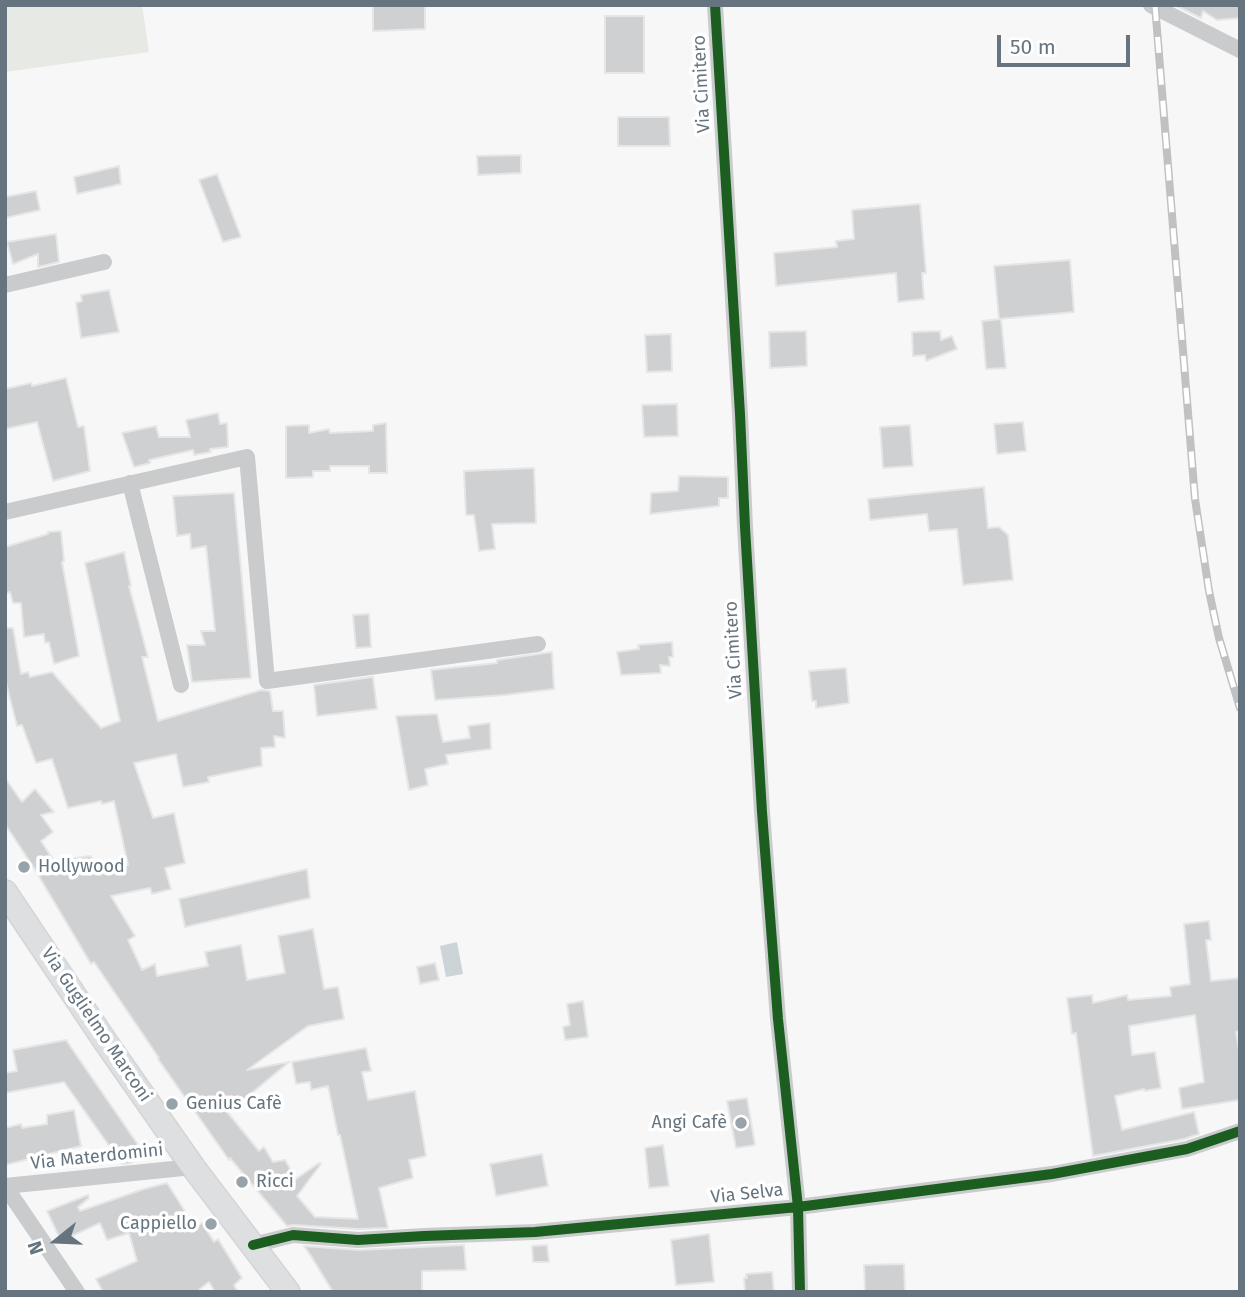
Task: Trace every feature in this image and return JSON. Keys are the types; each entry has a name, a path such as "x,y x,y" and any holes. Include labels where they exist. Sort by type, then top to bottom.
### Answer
{"street":[{"name":"Via Cimitero","path":"715,5 762,812 778,1019 798,1206 800,1292"},
{"path":"1151,5 1240,50"},
{"path":"5,285 104,262"},
{"path":"5,512 247,457 267,681 538,644"},
{"path":"130,483 181,685"},
{"name":"Via Guglielmo Marconi","path":"5,892 193,1167 288,1292"},
{"name":"Via Selva","path":"253,1245 293,1235 358,1240 535,1232 798,1206 1052,1174 1187,1149 1240,1131"},
{"name":"Via Materdomini","path":"5,1186 193,1167"},
{"path":"5,1186 77,1292"}],"shaded area":[{"path":"5,5 142,5 149,52 5,72"},
{"path":"457,942 463,974 446,977 440,946"}],"building":[{"path":"425,5 425,29 373,31 373,6"},
{"path":"1175,5 1240,5 1240,18 1217,20 1203,11 1201,18"},
{"path":"605,16 644,16 644,73 605,73"},
{"path":"618,117 669,117 670,146 618,146"},
{"path":"521,155 521,173 478,175 477,156"},
{"path":"119,166 121,184 77,194 74,177"},
{"path":"217,174 241,237 223,242 199,180"},
{"path":"36,191 40,210 5,218 5,197"},
{"path":"920,204 926,273 922,273 924,299 898,302 896,273 776,286 774,253 837,247 836,241 854,239 852,210"},
{"path":"56,234 59,262 38,267 38,254 13,264 7,242"},
{"path":"1070,260 1074,312 999,319 994,266"},
{"path":"109,290 119,332 81,338 76,303 82,301 81,295"},
{"path":"1001,319 1006,368 986,369 982,321"},
{"path":"806,331 807,366 770,368 769,332"},
{"path":"940,331 941,340 952,336 957,349 926,361 925,355 913,356 912,332"},
{"path":"671,334 672,371 647,372 645,335"},
{"path":"66,378 78,427 84,426 90,471 53,481 37,422 5,429 5,389"},
{"path":"677,404 678,436 644,437 642,405"},
{"path":"218,413 220,424 227,423 228,447 210,449 211,452 194,455 193,450 149,460 150,463 134,467 122,433 156,426 159,437 190,437 186,420"},
{"path":"1023,422 1026,451 997,454 994,424"},
{"path":"386,423 387,473 369,473 369,466 330,466 330,471 313,471 313,477 286,478 286,426 309,425 309,433 329,429 330,433 373,431 373,425"},
{"path":"910,425 913,466 883,468 880,427"},
{"path":"534,468 536,523 492,524 495,549 479,551 474,515 466,515 464,471"},
{"path":"679,476 728,477 728,498 719,498 719,506 650,514 651,493 678,491"},
{"path":"984,487 988,528 999,527 1008,535 1013,580 963,585 957,529 929,531 927,514 870,520 868,499"},
{"path":"234,493 251,678 192,682 187,645 205,645 201,631 215,631 206,546 191,549 190,534 177,536 173,496"},
{"path":"61,531 62,562 79,656 54,664 49,642 45,643 44,634 24,637 21,603 13,603 10,592 5,593 5,547 48,532"},
{"path":"124,552 129,586 148,657 142,657 158,721 261,690 270,691 273,711 283,711 285,738 274,736 275,747 261,748 262,766 208,777 209,782 183,787 176,754 134,763 153,818 174,813 185,863 165,868 171,889 152,894 150,888 111,896 135,936 128,940 142,970 155,964 157,976 208,966 205,952 241,945 247,980 285,973 278,936 313,929 324,989 338,987 344,1019 308,1026 247,1070 289,1062 228,1113 259,1151 264,1147 273,1162 285,1160 296,1179 321,1164 297,1196 315,1217 358,1219 328,1086 311,1090 310,1082 296,1084 292,1062 366,1048 371,1071 362,1072 368,1100 415,1091 426,1156 409,1160 413,1178 379,1188 388,1228 287,1226 230,1158 229,1160 94,962 91,964 5,824 5,778 22,802 35,789 54,812 41,815 53,832 41,841 54,861 90,856 98,870 128,865 114,801 68,808 52,759 36,763 22,725 17,726 5,679 5,628 13,628 21,674 28,672 30,677 52,672 101,728 120,721 85,563"},
{"path":"369,614 371,647 356,648 353,615"},
{"path":"672,642 673,657 669,657 670,666 660,665 661,673 621,675 617,652 639,649 638,645"},
{"path":"552,652 554,689 435,700 431,670 497,663 497,660"},
{"path":"846,668 849,703 816,708 816,701 812,701 809,671"},
{"path":"373,677 377,709 317,716 314,685"},
{"path":"437,714 443,742 470,738 468,726 490,723 491,749 446,755 448,764 425,769 428,785 409,790 396,716"},
{"path":"307,869 310,898 185,927 179,899"},
{"path":"1209,921 1211,940 1206,940 1211,981 1240,978 1240,1031 1236,1032 1240,1057 1240,1100 1182,1109 1179,1088 1204,1082 1195,1015 1129,1026 1132,1055 1155,1052 1161,1088 1115,1096 1122,1130 1194,1112 1199,1134 1093,1156 1076,1033 1072,1034 1067,998 1092,995 1093,1003 1127,995 1128,1000 1171,996 1170,987 1190,984 1184,924"},
{"path":"435,963 439,980 420,984 417,967"},
{"path":"583,1001 588,1037 565,1040 563,1027 570,1025 567,1004"},
{"path":"66,1040 143,1152 131,1163 122,1164 64,1082 5,1093 5,1073 17,1071 13,1050"},
{"name":"Angi Cafè","path":"747,1098 755,1145 736,1148 727,1101"},
{"path":"74,1110 81,1146 5,1165 5,1128 21,1124 22,1128 47,1124 47,1115"},
{"path":"663,1145 669,1186 649,1188 645,1148"},
{"path":"542,1154 548,1186 496,1196 490,1164"},
{"path":"167,1183 195,1227 202,1223 214,1242 218,1239 242,1278 234,1285 238,1292 215,1292 209,1282 196,1292 103,1292 96,1279 137,1261 129,1233 107,1240 100,1223 61,1241 47,1211 88,1195 89,1198 78,1207 80,1211"},
{"path":"709,1234 714,1282 676,1285 671,1240"},
{"path":"464,1245 466,1270 422,1271 422,1292 333,1292 304,1246 359,1250"},
{"path":"547,1245 549,1262 533,1262 532,1246"},
{"path":"904,1264 905,1292 865,1292 864,1265"},
{"path":"772,1272 774,1292 745,1292 746,1274"}],"railway":[{"path":"1155,5 1195,499 1219,638 1240,708"}],"cycle path":[{"path":"715,5 762,812 778,1019 798,1207 800,1292"},
{"path":"253,1245 293,1235 358,1240 535,1232 798,1207 1052,1174 1187,1149 1240,1131"}],"place":[{"name":"Hollywood","path":"24,867"},
{"name":"Genius Cafè","path":"172,1104"},
{"name":"Angi Cafè","path":"741,1123"},
{"name":"Ricci","path":"242,1182"},
{"name":"Cappiello","path":"211,1224"}]}
